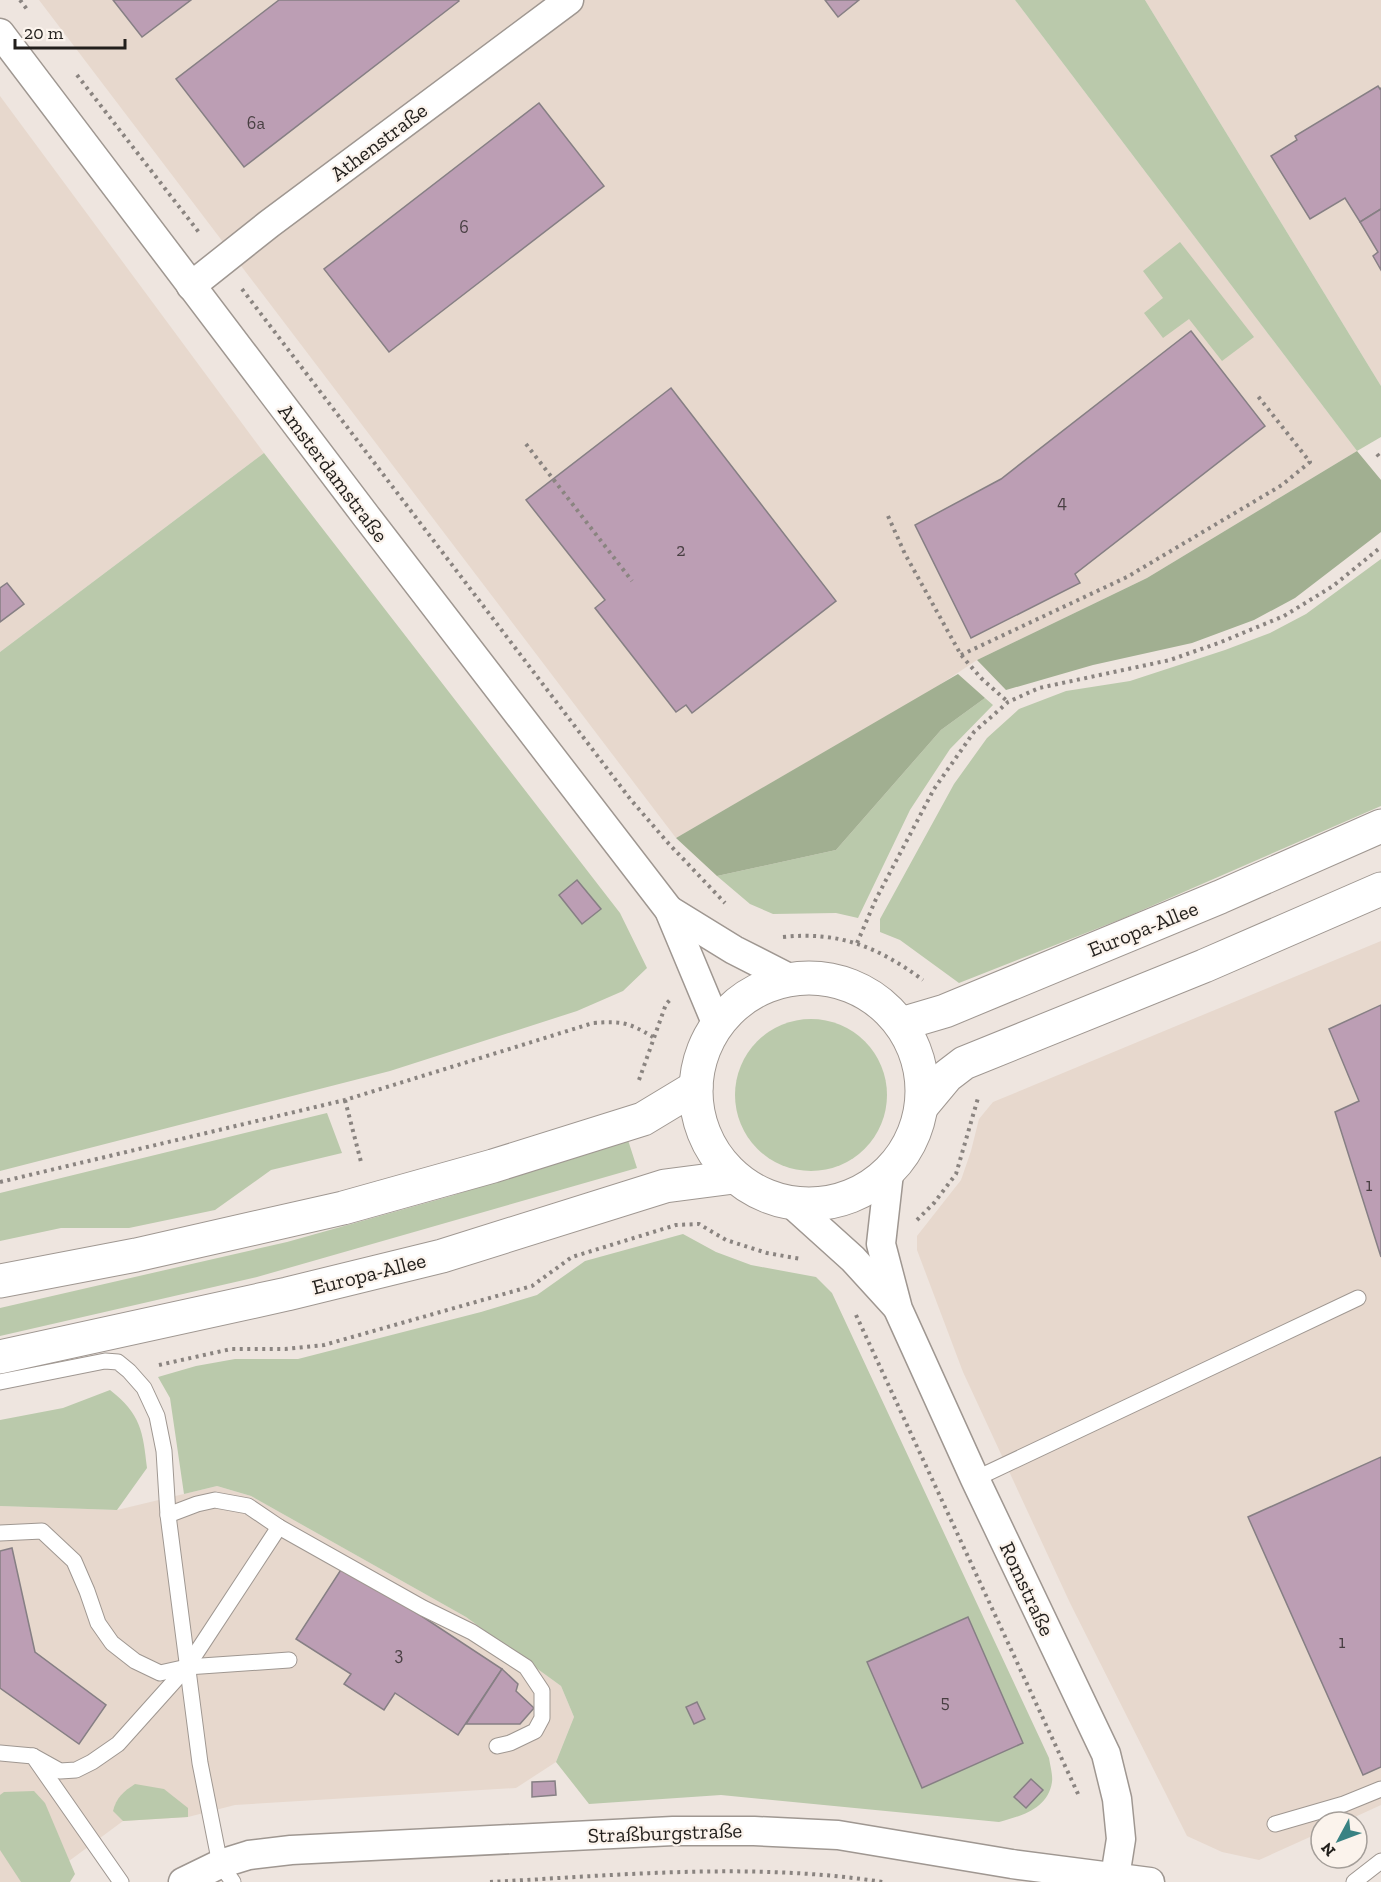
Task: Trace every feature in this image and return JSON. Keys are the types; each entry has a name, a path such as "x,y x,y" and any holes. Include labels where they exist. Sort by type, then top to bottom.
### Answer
{"street":[{"name":"Athenstraße","path":"191,285 568,0"},
{"name":"Amsterdamstraße","path":"0,33 669,910 717,1025"},
{"name":"Europa-Allee","path":"901,1024 945,1011 1220,897 1381,826"},
{"path":"922,1106 947,1076 964,1063 1204,966 1381,889"},
{"name":"Amsterdamstraße","path":"669,910 734,950 791,979"},
{"path":"819,978 848,984 882,1003 901,1024 921,1069 922,1106 912,1141 889,1173 864,1191 837,1202 792,1204 761,1195 734,1177 715,1154 703,1132 696,1087 702,1054 717,1025 739,1002 765,986 791,979 819,978"},
{"path":"0,1281 136,1255 343,1208 494,1166 643,1119 696,1087"},
{"name":"Romstraße","path":"889,1173 880,1244 898,1309 975,1479 1106,1754 1117,1799 1121,1839 1115,1877"},
{"name":"Europa-Allee","path":"0,1357 287,1294 442,1256 665,1186 734,1177"},
{"name":"Romstraße","path":"792,1204 853,1259 898,1309"},
{"name":"Straßburgstraße","path":"183,1882 227,1873 249,1855 291,1850 673,1831 754,1831 838,1835 1012,1864 1149,1882"}],"lane":[{"path":"975,1479 1358,1298"},
{"path":"0,1382 105,1361 118,1362 144,1388 157,1416 164,1451 168,1515 200,1763 227,1873"},
{"path":"168,1515 215,1500 248,1506 279,1527 423,1608 472,1632 526,1666 542,1691 542,1718 535,1731 510,1743 497,1746"},
{"path":"0,1753 33,1756 60,1771 76,1770 118,1744 187,1667 279,1527"},
{"path":"0,1533 42,1531 74,1561 98,1623 112,1643 135,1661 160,1673 187,1667 290,1660"},
{"path":"33,1756 121,1882"},
{"path":"1275,1824 1344,1804 1381,1789"},
{"path":"1354,1882 1381,1861"}],"path":[{"path":"20,0 33,18"},
{"path":"74,71 631,800 727,905"},
{"path":"961,654 1127,577 1282,485 1310,462 1257,395"},
{"path":"526,444 632,581"},
{"path":"1377,454 1381,459"},
{"path":"888,516 905,554 961,654 981,678 1008,702"},
{"path":"857,943 876,898 934,789 974,732 1008,702 1039,688 1170,660 1284,616 1333,586 1381,547"},
{"path":"734,950 757,939 806,934 857,943 894,959 933,987 945,1011"},
{"path":"643,1119 638,1077 666,1004 696,977"},
{"path":"0,1182 345,1100 593,1023 619,1021 635,1026 653,1037"},
{"path":"964,1063 979,1097"},
{"path":"345,1100 361,1162"},
{"path":"665,1186 676,1225"},
{"path":"854,1311 1069,1772"},
{"path":"490,1882 730,1870 840,1876 883,1882"}],"shaded area":[{"path":"39,0 1015,0 1357,451 1147,578 977,660 935,688 676,838"},
{"path":"1145,0 1381,0 1381,386"},
{"path":"0,96 264,453 0,652"},
{"path":"1381,941 1381,1805 1369,1811 1309,1810 1309,1837 1259,1860 1222,1852 1187,1836 1070,1603 963,1372 917,1250 917,1236 961,1180 979,1119 993,1102"},
{"path":"217,1486 251,1496 466,1617 561,1686 574,1717 556,1762 516,1788 235,1805 188,1817 123,1821 69,1861 63,1882 0,1882 0,1506 117,1510"}],"green space":[{"path":"1015,0 1145,0 1381,386 1381,437 1357,451"},
{"path":"1180,242 1254,337 1222,361 1189,319 1163,338 1144,313 1163,298 1143,271"},
{"path":"1357,451 1381,480 1381,532 1295,598 1254,620 1192,643 1093,665 1006,690 977,660 1147,578"},
{"path":"264,453 620,913 647,968 623,991 577,1011 390,1071 0,1171 0,652","holes":["577,881 600,909 582,924 559,895"]},
{"path":"1381,559 1381,806 1124,918 959,983 900,940 880,932 880,919 954,784 987,738 1019,709 1066,691 1130,681 1270,633 1306,614"},
{"path":"958,674 985,698 941,730 836,850 717,876 676,838"},
{"path":"985,698 993,705 950,749 910,810 858,918 836,913 773,914 750,904 717,876 836,850 941,730"},
{"path":"811,1019 826,1020 840,1025 865,1041 881,1066 886,1080 886,1110 881,1124 865,1149 840,1165 826,1170 811,1171 796,1170 782,1165 757,1149 741,1124 736,1110 735,1095 736,1080 741,1066 757,1041 782,1025 796,1020"},
{"path":"327,1113 342,1153 271,1170 215,1210 129,1228 61,1228 0,1241 0,1193"},
{"path":"628,1140 637,1168 257,1277 0,1336 0,1308 287,1242 451,1196"},
{"path":"683,1234 716,1252 751,1265 816,1277 832,1293 1049,1758 1052,1779 1049,1791 1045,1799 1032,1810 999,1822 721,1795 589,1804 556,1762 574,1717 561,1686 466,1617 251,1496 217,1486 184,1494 170,1398 158,1377 196,1366 235,1359 298,1359 481,1312 537,1295 585,1261"},
{"path":"110,1390 128,1407 139,1424 147,1468 117,1510 0,1506 0,1420 63,1408"},
{"path":"135,1784 164,1789 188,1808 188,1817 123,1821 113,1811 114,1806 121,1795"},
{"path":"34,1791 45,1803 75,1874 70,1882 21,1882 0,1850 0,1795 4,1792"}],"building":[{"path":"113,0 191,0 142,37"},
{"path":"279,0 459,1 244,167 176,79"},
{"path":"825,0 859,0 838,17"},
{"path":"1378,86 1381,88 1381,209 1360,222 1345,198 1310,219 1271,156 1297,140 1295,136"},
{"path":"539,103 604,186 389,352 324,269"},
{"path":"1381,209 1381,270 1373,256 1378,252 1360,222"},
{"path":"1191,331 1265,426 1075,574 1080,583 971,638 915,525 1001,479"},
{"path":"671,388 836,601 692,713 686,705 676,712 595,608 605,600 526,500"},
{"path":"7,583 24,604 0,622 0,588"},
{"path":"577,880 601,909 582,924 559,895"},
{"path":"1381,1005 1381,1257 1335,1112 1359,1101 1329,1029"},
{"path":"1381,1457 1381,1767 1363,1775 1248,1517"},
{"path":"12,1548 35,1652 106,1705 79,1744 0,1688 0,1551"},
{"path":"344,1565 502,1669 458,1735 395,1693 384,1710 344,1684 351,1674 296,1639"},
{"path":"968,1617 1023,1743 922,1788 867,1662"},
{"path":"502,1669 518,1684 516,1691 534,1708 520,1724 466,1724"},
{"path":"697,1702 705,1719 694,1724 686,1707"},
{"path":"1031,1779 1043,1790 1026,1808 1014,1797"},
{"path":"555,1781 556,1795 532,1797 532,1782"}]}
